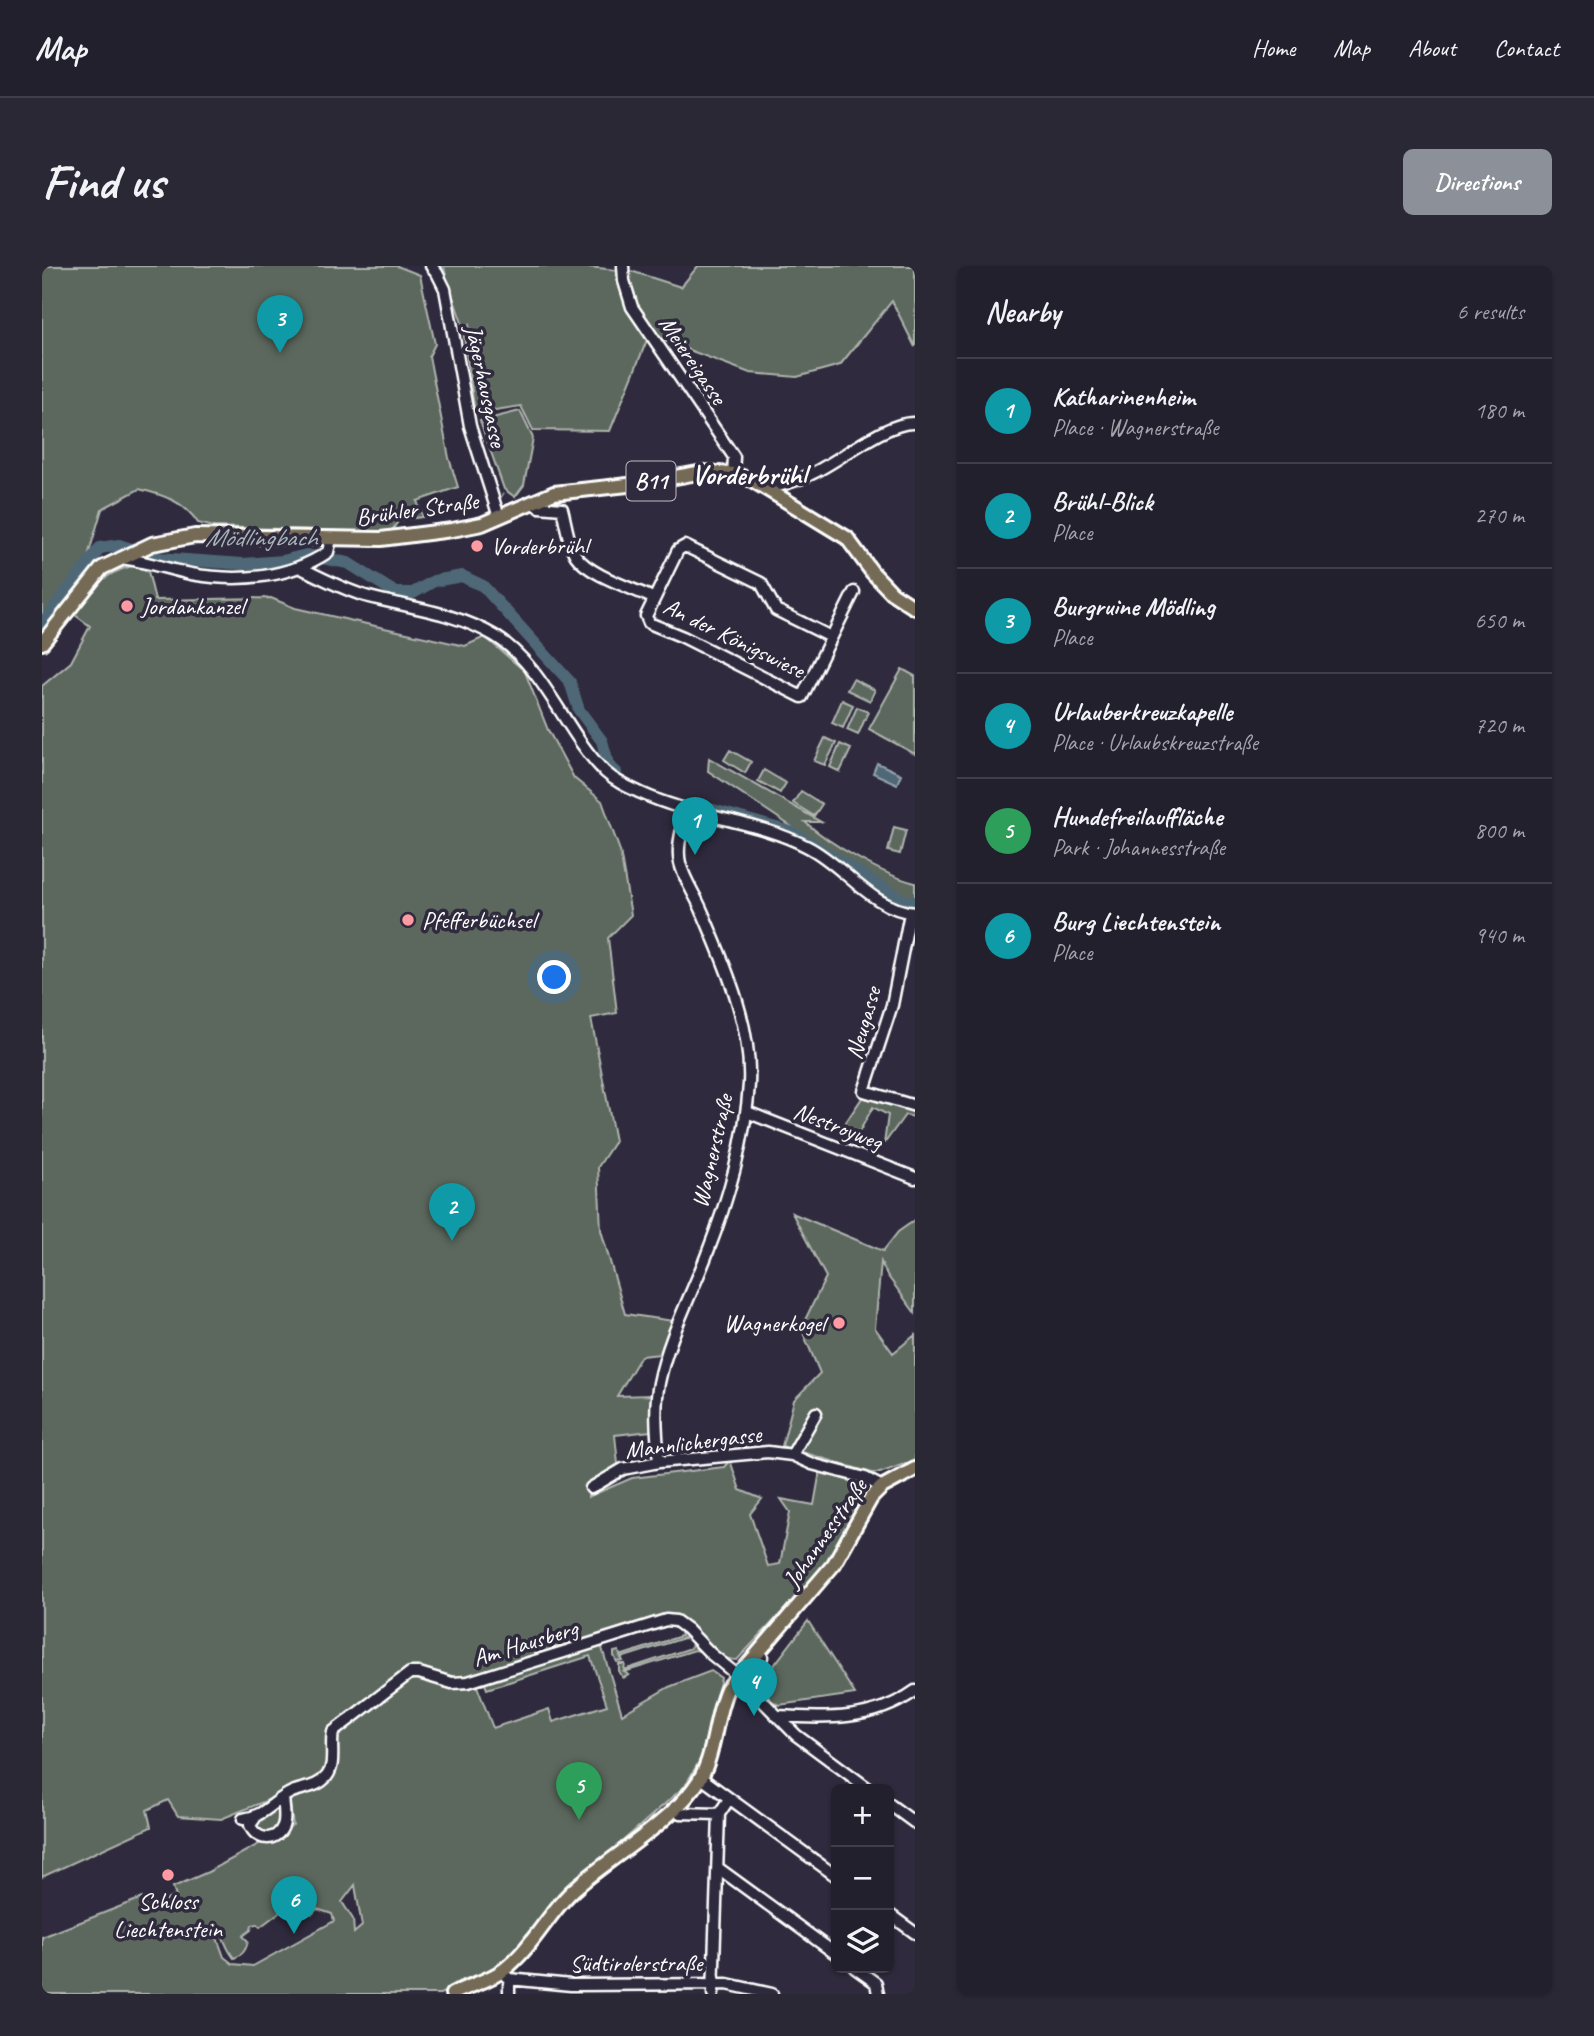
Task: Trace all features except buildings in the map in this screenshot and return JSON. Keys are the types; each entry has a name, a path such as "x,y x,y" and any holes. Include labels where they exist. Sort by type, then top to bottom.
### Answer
{"main road":[{"name":"Brühler Straße","path":"42,643 102,568 152,544 195,536 381,539 452,530 475,527 554,493 637,484 692,474 733,474 769,489 847,538 872,572 892,593 915,608"},
{"name":"Johannesstraße","path":"452,1994 505,1975 563,1900 578,1885 694,1789 708,1760 721,1702 737,1675 834,1564 864,1509 882,1487 915,1469"}],"street":[{"name":"Jägerhausgasse","path":"431,266 444,289 470,426 499,517"},
{"name":"Meiereigasse","path":"623,266 624,281 632,307 734,457 733,474"},
{"path":"769,489 811,474 887,429 904,422 915,423"},
{"name":"An der Königswiese","path":"531,502 539,507 562,509 578,559 596,572 653,598"},
{"name":"Brühler Straße","path":"124,556 191,574 232,579 262,576 305,565 328,552 331,539"},
{"name":"An der Königswiese","path":"831,637 776,610 761,583 685,546 678,550 646,616 649,623 683,637 802,697 854,592"},
{"path":"305,565 366,597 437,612 498,638 534,672 571,729 604,770 623,785 686,811 765,831 810,848 880,901 912,913"},
{"name":"Wagnerstraße","path":"659,1462 659,1384 683,1310 708,1253 739,1150 747,1112 748,1056 740,1012 706,922 680,864 679,850 686,811"},
{"name":"Neugasse","path":"912,913 892,1005 864,1091 915,1106"},
{"name":"Nestroyweg","path":"747,1112 915,1178"},
{"path":"792,1455 816,1413"},
{"name":"Mannlichergasse","path":"591,1488 623,1469 659,1462 749,1452 792,1455 812,1464 865,1478 882,1487"},
{"name":"Am Hausberg","path":"243,1819 255,1818 291,1792 313,1787 327,1776 332,1763 333,1732 410,1673 452,1682 468,1682 666,1620 676,1621 687,1629 710,1654 737,1675"},
{"path":"757,1697 752,1689 752,1673 755,1665 771,1647 773,1636"},
{"path":"737,1675 796,1735 862,1784"},
{"path":"777,1716 852,1717 882,1709 915,1691"},
{"path":"700,1777 831,1872"},
{"path":"255,1818 250,1825 254,1834 270,1839 282,1830 285,1823 284,1798"},
{"path":"713,1989 719,1814 729,1799"},
{"path":"675,1807 680,1814 719,1814"},
{"path":"894,1808 915,1823"},
{"path":"718,1868 831,1950"},
{"path":"894,1918 915,1933"},
{"path":"862,1973 876,1983 878,1994"},
{"path":"505,1975 509,1994"},
{"name":"Südtirolerstraße","path":"505,1975 572,1990 713,1989 727,1984 772,1994"}],"green space":[{"path":"42,266 397,266 420,275 435,344 429,356 449,458 458,487 417,501 423,517 399,520 391,532 214,527 198,523 180,504 139,489 102,509 82,576 42,627"},
{"path":"443,266 580,266 634,272 681,287 698,266 915,266 915,347 892,301 840,365 797,377 750,373 649,335 610,431 533,430 521,406 475,413 462,323 453,297 448,297 440,269"},
{"path":"520,411 533,438 524,485 515,497 504,489 480,421"},
{"path":"132,566 148,571 155,600 271,598 295,608 465,646 485,637 523,667 548,730 574,778 602,801 620,851 631,915 608,938 617,1013 591,1018 615,1141 598,1167 601,1230 625,1314 674,1321 660,1354 641,1356 617,1396 652,1395 651,1431 615,1435 618,1464 588,1484 588,1497 632,1478 724,1467 730,1460 740,1490 762,1499 750,1514 768,1566 780,1564 790,1512 781,1499 814,1505 820,1471 863,1481 873,1487 852,1517 826,1565 737,1660 718,1654 680,1618 671,1614 603,1635 602,1648 622,1714 669,1687 711,1671 721,1678 701,1758 685,1786 566,1891 497,1968 440,1994 42,1994 42,1937 142,1898 147,1908 176,1896 173,1887 208,1872 293,1825 288,1792 221,1819 178,1816 168,1800 147,1810 151,1827 42,1877 42,686 71,662 90,626 75,615 86,598 105,578","holes":["590,1656 607,1705 553,1722 549,1709 493,1728 477,1686 485,1684 487,1689","355,1885 362,1926 354,1933 353,1919 342,1902","297,1899 312,1914 317,1909 332,1914 334,1921 253,1966 233,1964 224,1957 212,1924 220,1932 234,1958 245,1950 248,1941 243,1936 251,1930 252,1925 257,1924 260,1927"]},
{"path":"902,669 915,676 915,754 869,729"},
{"path":"853,679 875,690 870,701 847,690"},
{"path":"842,700 853,705 843,728 832,723"},
{"path":"857,707 868,712 858,735 847,730"},
{"path":"825,738 836,743 825,765 814,761"},
{"path":"840,744 851,749 840,772 830,767"},
{"path":"730,750 751,762 745,773 724,760"},
{"path":"709,758 821,822 805,822 842,849 888,873 915,883 915,907 896,903 801,833 708,771"},
{"path":"764,770 786,783 780,793 758,781"},
{"path":"801,791 822,804 814,816 793,803"},
{"path":"894,827 906,830 900,854 888,851"},
{"path":"864,1095 915,1109 915,1117 905,1115 884,1144 888,1115 873,1107 857,1136 841,1140 844,1125"},
{"path":"792,1213 883,1251 898,1232 915,1220 915,1313 887,1275 881,1262 875,1328 893,1353 915,1335 915,1460 880,1473 872,1473 782,1446 794,1400 820,1373 801,1328 826,1277"},
{"path":"808,1621 855,1694 779,1705 764,1697 769,1672"},
{"path":"684,1631 691,1638 621,1658 623,1661 617,1662 614,1656 614,1652 619,1651 620,1656 681,1636 680,1633"},
{"path":"695,1641 703,1652 695,1650 624,1672 629,1675 623,1678 619,1671 619,1664 625,1664 624,1670 691,1648"},
{"path":"281,1805 280,1827 267,1837 255,1828 256,1823"}],"water":[{"path":"877,763 901,774 897,784 873,773"}],"waterway":[{"path":"444,266 448,285"},
{"path":"469,324 471,336"},
{"path":"498,502 503,494"},
{"name":"Mödlingbach","path":"42,624 100,548 119,545 158,558 243,564 283,561 306,555 348,563 396,593 413,593 434,581 462,576 483,586 570,682 579,710 602,741 609,766 616,772"},
{"name":"Mödlingbach","path":"695,805 794,833 905,901 915,902"}],"place":[{"name":"Burgruine Mödling","path":"280,353"},
{"name":"Vorderbrühl","path":"477,546"},
{"name":"Jordankanzel","path":"127,606"},
{"name":"Katharinenheim","path":"695,855"},
{"name":"Pfefferbüchsel","path":"408,920"},
{"name":"Brühl-Blick","path":"452,1241"},
{"name":"Wagnerkogel","path":"839,1323"},
{"name":"Urlauberkreuzkapelle","path":"754,1716"},
{"name":"Hundefreilauffläche","path":"579,1820"},
{"name":"Schloss Liechtenstein","path":"168,1875"},
{"name":"Burg Liechtenstein","path":"294,1934"}],"district":[{"name":"Vorderbrühl","path":"749,474"}]}
